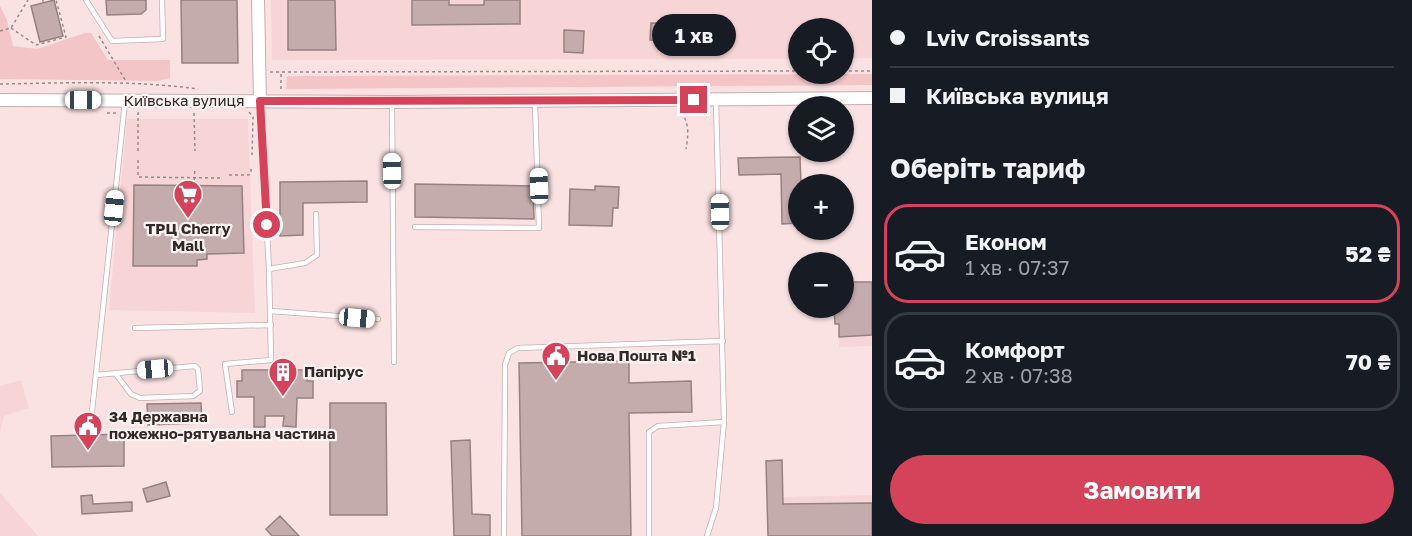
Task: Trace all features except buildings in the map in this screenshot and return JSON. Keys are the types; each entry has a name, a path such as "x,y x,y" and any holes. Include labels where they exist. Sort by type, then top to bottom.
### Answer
{"main road":[{"path":"258,0 260,101"},
{"name":"Київська вулиця","path":"0,100 392,102 872,98"}],"lane":[{"path":"86,0 112,41 163,39 162,0"},
{"path":"707,536 716,508 724,422 716,100"},
{"path":"90,430 125,101"},
{"path":"232,412 225,364 271,360 271,311 260,101"},
{"path":"415,227 539,228 535,101"},
{"path":"392,102 394,362"},
{"path":"269,269 305,263 316,255 316,214"},
{"path":"271,311 378,320"},
{"path":"135,328 271,325"},
{"path":"504,536 503,393 505,365 509,353 518,348 723,341"},
{"path":"96,375 115,373 195,366 198,369 200,391 193,396 140,398 131,394 115,373"},
{"path":"649,536 649,432 658,426 724,422"}],"path":[{"path":"0,31 11,28 28,0"},
{"path":"11,28 36,45 66,37 56,0"},
{"path":"99,36 127,84"},
{"path":"259,73 788,71"},
{"path":"854,71 872,71"},
{"path":"281,72 281,90"},
{"path":"0,84 127,84 203,90"},
{"path":"194,111 195,151"},
{"path":"138,113 138,151"},
{"path":"681,113 685,117 688,137 686,149"},
{"path":"252,117 252,155"},
{"path":"138,160 138,177 220,178"},
{"path":"194,186 195,168"},
{"path":"229,175 249,175 251,168"}],"shaded area":[{"path":"271,0 872,0 872,58 854,58 854,18 788,18 788,59 272,60"},
{"path":"0,6 7,20 13,46 37,49 91,33 108,60 170,60 170,78 158,81 0,79"},
{"path":"788,74 788,84 854,84 854,74 872,74 872,85 286,89 287,76"},
{"path":"127,119 248,119 255,313 109,310"},
{"path":"854,282 872,282 872,346 839,347 839,325 835,324 835,318 854,318"},
{"path":"21,380 29,408 4,416 0,433 0,386"},
{"path":"0,493 38,536 0,536"},
{"path":"872,495 872,536 784,536 783,497"}],"place":[{"name":"ТРЦ Cherry Mall","path":"188,220"},
{"name":"Нова Пошта №1","path":"556,382"},
{"name":"Папірус","path":"283,398"},
{"name":"34 Державна пожежно-рятувальна частина","path":"88,452"}],"route":[{"path":"267,225 260,101 694,100"}]}
